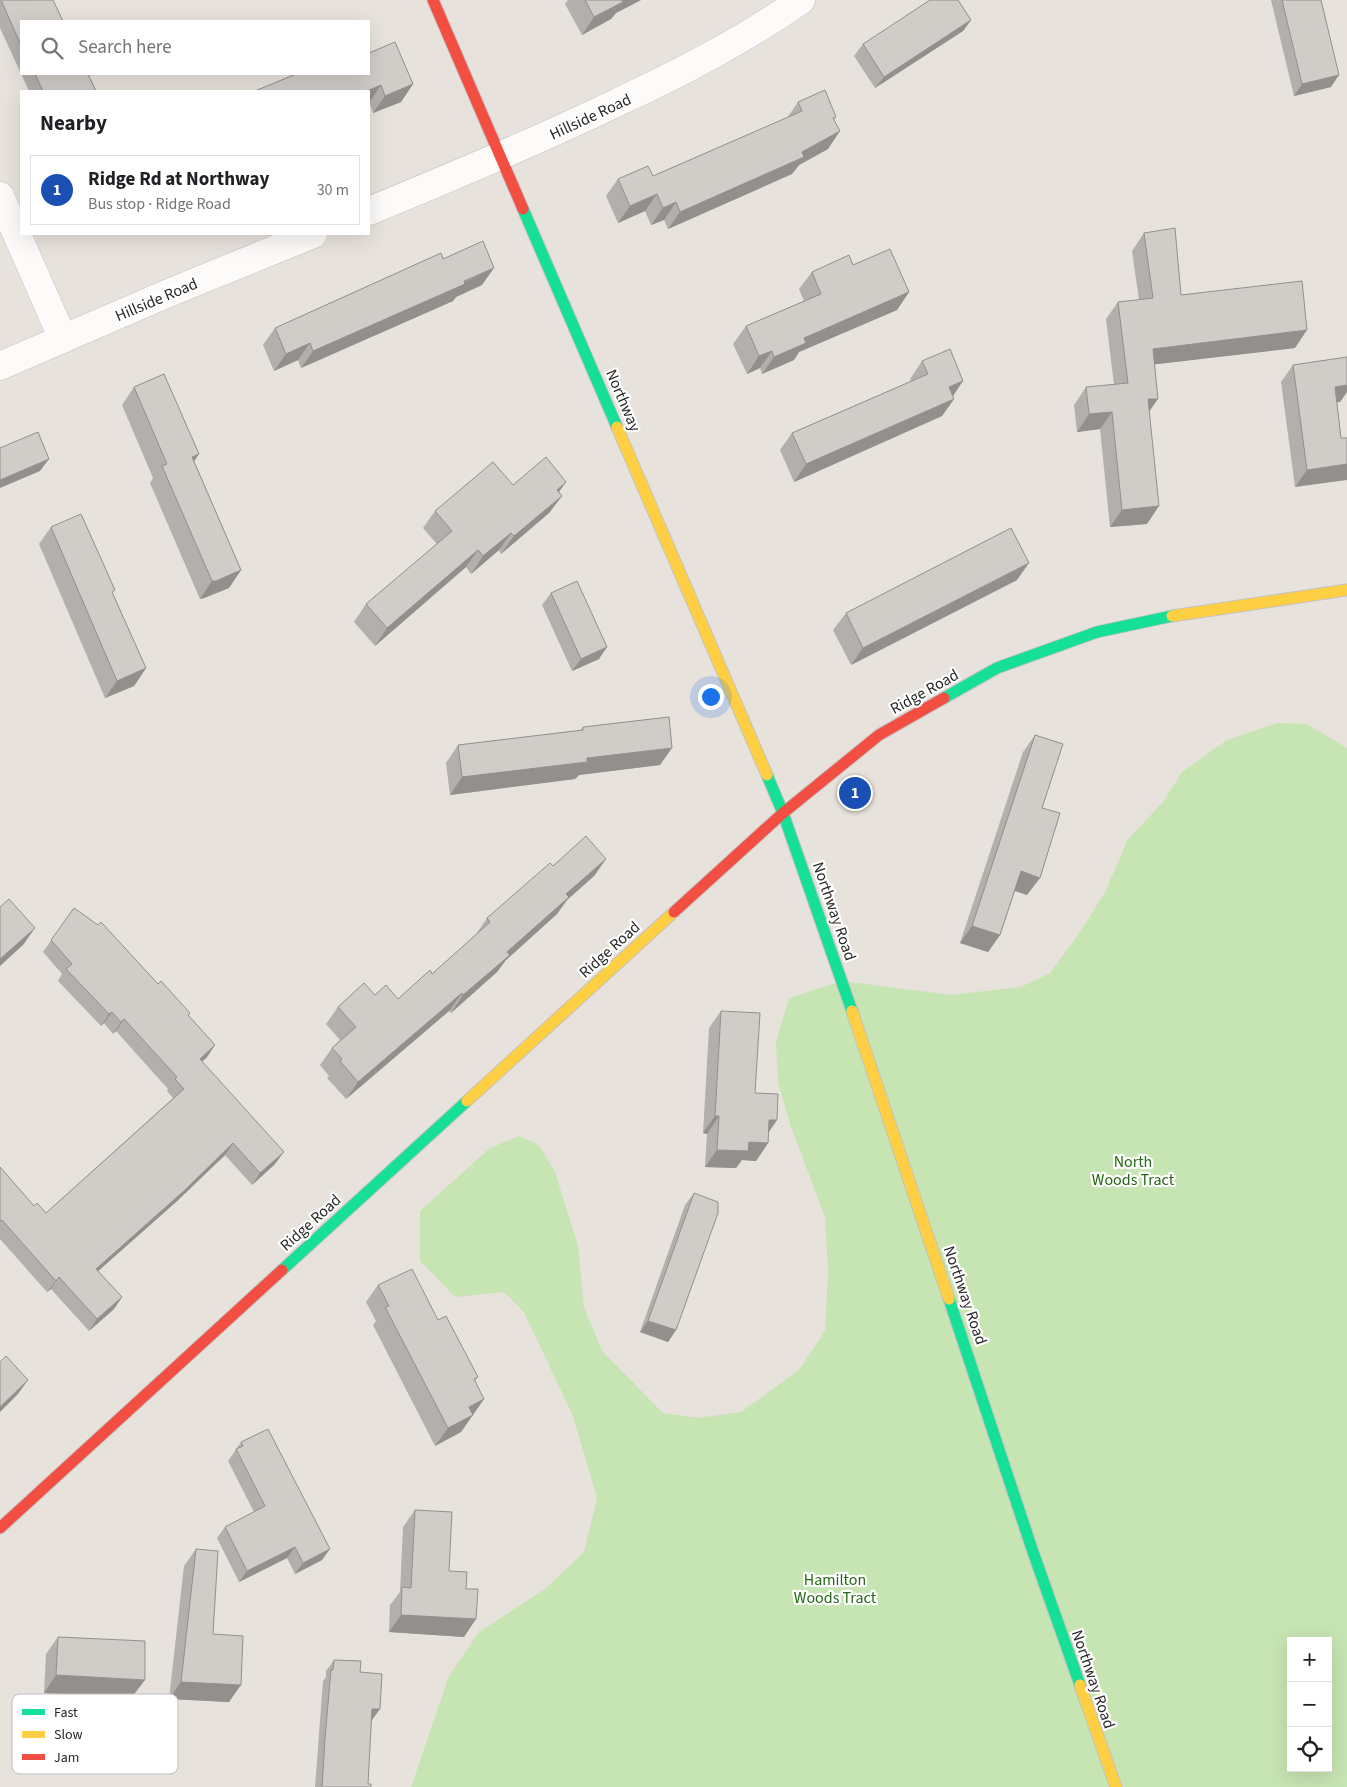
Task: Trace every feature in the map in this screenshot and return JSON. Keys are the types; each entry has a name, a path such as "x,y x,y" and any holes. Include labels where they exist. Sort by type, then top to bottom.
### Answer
{"street":[{"name":"Northway","path":"433,0 784,813"},
{"name":"Hillside Road","path":"370,211 501,157 665,80 738,41 801,0"},
{"path":"0,196 63,339"},
{"name":"Hillside Road","path":"0,366 311,235"},
{"name":"Ridge Road","path":"0,1528 784,813 880,734 997,668 1097,632 1154,619 1347,590"},
{"name":"Northway Road","path":"784,813 902,1154 1036,1558 1116,1787"}],"green space":[{"path":"1277,723 1307,724 1347,748 1347,1787 411,1787 449,1676 479,1632 545,1589 584,1552 597,1498 573,1416 524,1312 504,1292 455,1297 420,1261 420,1211 490,1148 519,1136 539,1145 555,1172 578,1246 584,1308 603,1352 663,1413 699,1418 741,1412 800,1369 825,1331 828,1271 825,1217 791,1127 778,1083 776,1042 789,998 842,981 951,995 1021,987 1050,973 1078,935 1105,892 1128,839 1163,802 1182,772 1227,740"}],"building":[{"path":"1,0 53,0 63,20 20,20 20,43"},
{"path":"585,0 622,0 623,2 594,17"},
{"path":"930,0 958,0 971,20 884,77 863,44"},
{"path":"1282,0 1321,0 1339,75 1302,84"},
{"path":"395,42 413,84 385,96 381,85 369,90 257,90 294,75 370,75 370,53"},
{"path":"35,75 88,75 96,90 43,90"},
{"path":"825,90 836,117 833,118 840,131 802,152 804,157 680,212 676,202 663,208 657,194 630,206 618,179 648,166 653,176 802,111 798,102"},
{"path":"1175,228 1181,295 1302,281 1307,330 1153,349 1158,399 1148,399 1159,506 1122,510 1112,412 1089,414 1086,387 1128,383 1118,302 1153,298 1144,233"},
{"path":"483,241 494,268 464,281 465,284 313,351 310,343 286,354 275,328 441,253 443,259"},
{"path":"890,249 909,292 804,338 806,343 774,357 772,351 759,356 746,326 821,294 812,272 849,255 853,265"},
{"path":"950,349 963,381 949,387 954,399 806,464 792,433 928,374 922,361"},
{"path":"1347,357 1347,385 1335,387 1341,438 1347,438 1347,464 1307,470 1293,365"},
{"path":"164,374 199,454 192,457 241,570 216,581 212,581 162,466 167,464 134,387"},
{"path":"38,432 49,459 0,480 0,448"},
{"path":"546,457 566,482 557,490 562,496 514,536 511,533 483,556 478,550 387,628 366,604 452,531 435,511 493,462 513,485"},
{"path":"81,514 115,590 112,592 146,668 117,681 51,527"},
{"path":"1011,528 1029,563 863,648 846,613"},
{"path":"577,581 607,647 581,659 551,593"},
{"path":"669,717 672,748 587,758 587,762 462,777 458,745 583,730 583,727"},
{"path":"1035,735 1063,744 1042,808 1060,813 1040,878 1021,871 1000,935 972,926"},
{"path":"586,836 606,859 566,894 569,897 507,952 510,955 463,995 462,993 358,1082 340,1061 342,1059 332,1048 356,1027 338,1007 364,983 375,995 386,985 398,999 430,970 432,974 490,922 487,918 550,863 553,866"},
{"path":"9,899 35,928 0,959 0,907"},
{"path":"74,908 98,925 101,922 158,984 161,981 190,1013 188,1015 215,1045 200,1059 284,1152 260,1173 233,1143 185,1190 96,1269 122,1297 97,1319 59,1277 56,1281 2,1220 0,1221 0,1167 34,1206 37,1203 46,1213 184,1089 175,1079 177,1077 124,1019 121,1022 112,1012 109,1014 66,969 72,964 51,940"},
{"path":"721,1011 760,1013 755,1093 778,1094 777,1120 769,1120 768,1143 749,1142 748,1151 717,1150 719,1116 715,1116"},
{"path":"694,1193 718,1202 718,1213 676,1330 648,1321"},
{"path":"412,1269 438,1320 446,1316 478,1377 474,1379 484,1399 469,1407 473,1415 448,1428 385,1307 389,1306 378,1285"},
{"path":"6,1356 28,1380 0,1407 0,1362"},
{"path":"268,1429 330,1549 303,1563 295,1547 247,1571 225,1527 265,1506 236,1449 243,1446 241,1442"},
{"path":"415,1510 452,1512 449,1571 467,1572 466,1589 478,1589 476,1619 401,1615 402,1587 411,1588"},
{"path":"196,1549 218,1551 213,1634 243,1636 241,1685 181,1682"},
{"path":"58,1637 145,1641 145,1680 56,1675"},
{"path":"334,1660 361,1661 360,1672 382,1674 380,1709 372,1709 368,1784 371,1784 371,1787 322,1787 331,1670 333,1670"}],"traffic: fast":[{"path":"523,209 617,427"},
{"path":"944,698 997,668 1097,632 1172,616"},
{"path":"767,775 783,813 852,1011"},
{"path":"282,1270 467,1101"},
{"path":"949,1299 1032,1549 1080,1685"}],"traffic: slow":[{"path":"617,427 767,775"},
{"path":"1172,616 1347,590"},
{"path":"467,1101 674,912"},
{"path":"852,1011 949,1299"},
{"path":"1080,1685 1116,1787"}],"traffic: jam":[{"path":"433,0 523,209"},
{"path":"674,912 783,813 879,735 944,698"},
{"path":"0,1528 282,1270"}],"place":[{"name":"Ridge Rd at Northway","path":"855,793"}],"park label":[{"name":"North Woods Tract","path":"1133,1170"},
{"name":"Hamilton Woods Tract","path":"835,1588"}]}
